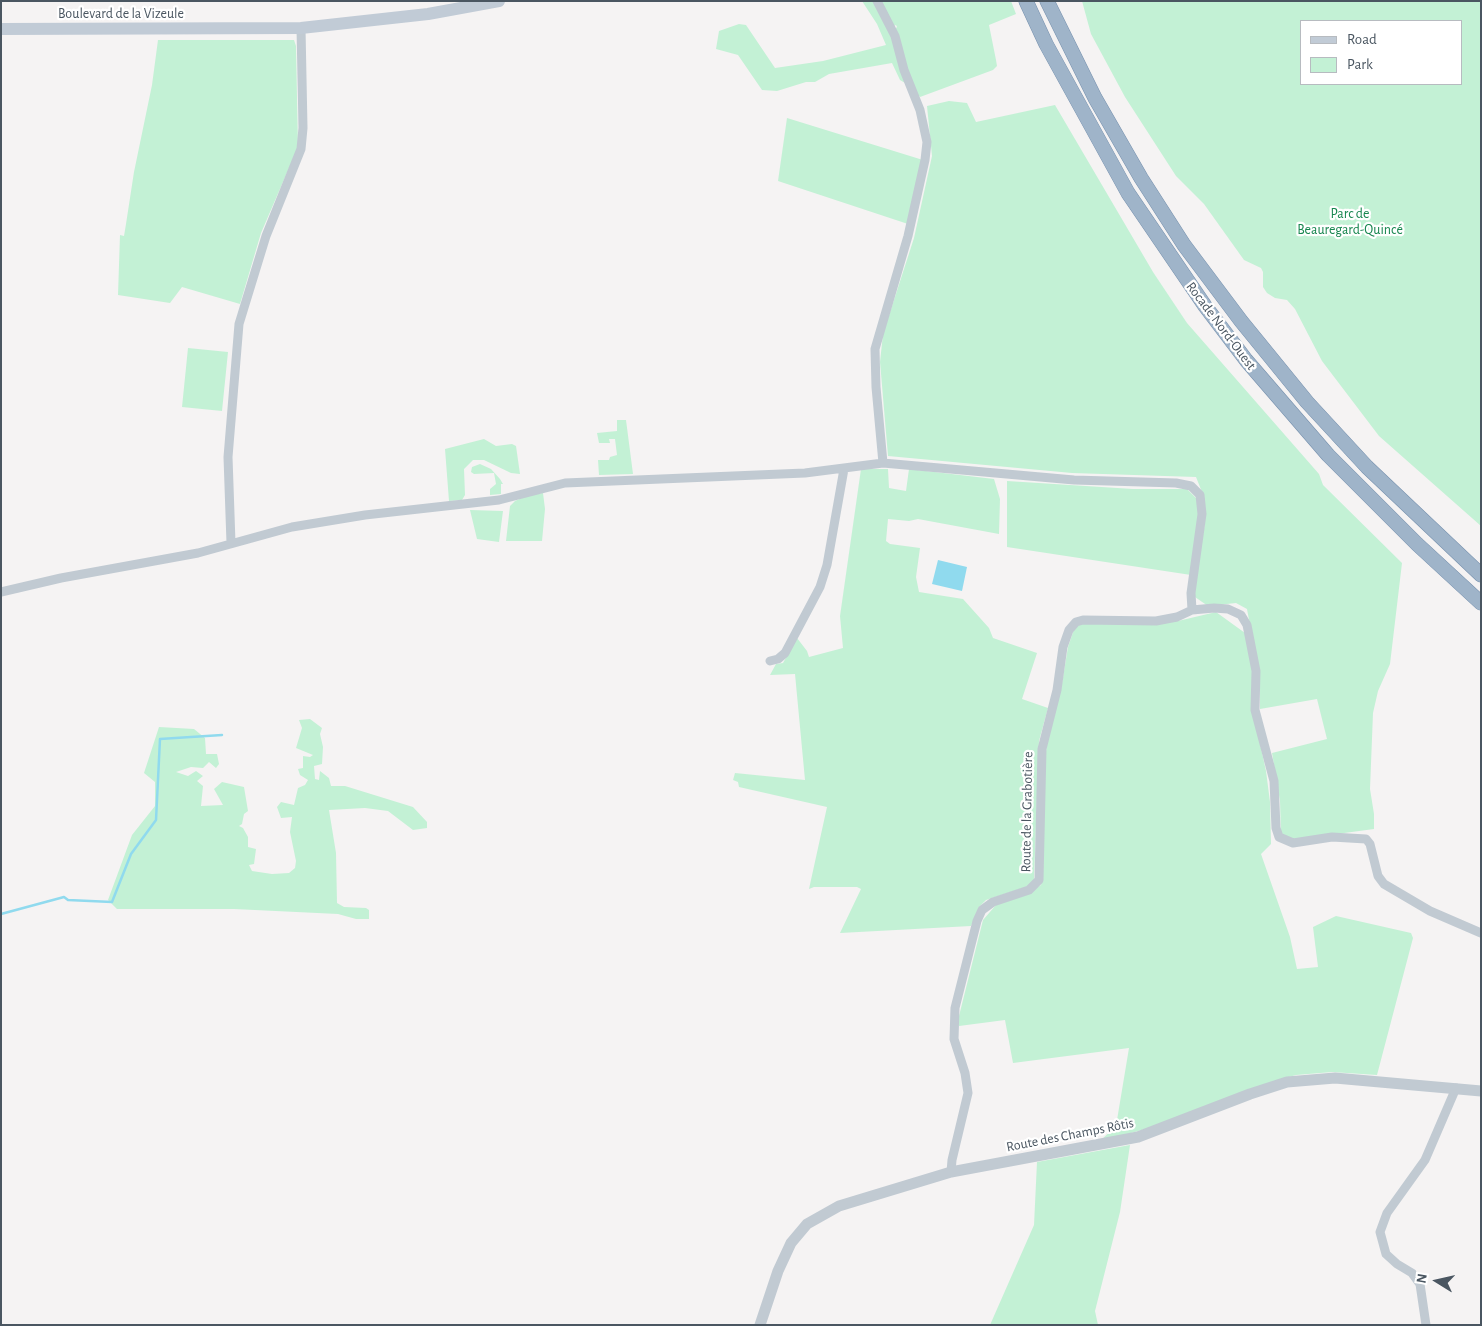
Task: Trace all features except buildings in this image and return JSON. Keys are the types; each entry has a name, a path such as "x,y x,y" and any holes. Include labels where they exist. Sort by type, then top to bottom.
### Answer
{"highway":[{"name":"Rocade Nord-Ouest","path":"1026,1 1046,44 1128,193 1204,306 1252,367 1328,455 1417,544 1481,603"},
{"name":"Rocade Nord-Ouest","path":"1047,1 1080,69 1141,178 1184,244 1240,321 1307,402 1367,467 1481,575"}],"main road":[{"name":"Boulevard de la Vizeule","path":"1,29 301,28 428,14 499,1"}],"street":[{"path":"877,1 895,36 904,70 920,110 927,142 926,160 908,236 876,349 876,387 883,462"},
{"path":"231,543 228,457 239,324 266,236 301,149 303,128 301,28"},
{"path":"1,592 61,578 198,553 231,543 316,523 499,500 565,484 805,473 883,462 1074,480 1176,483 1191,486 1200,495 1202,514 1191,593 1192,610"},
{"path":"770,660 780,658 784,653 820,587 827,565 844,469"},
{"name":"Route de la Grabotière","path":"951,1172 952,1160 965,1114 968,1086 954,1039 954,1019 977,922 987,905 1029,890 1039,880 1042,749 1057,690 1063,647 1073,623 1083,620 1156,621 1177,617 1192,610 1214,608 1228,609 1241,615 1247,625 1256,671 1256,710 1272,773 1276,828 1279,837 1293,843 1332,837 1366,839 1370,844 1378,876 1384,884 1430,911 1481,933"},
{"name":"Route des Champs Rôtis","path":"760,1325 784,1256 798,1233 807,1224 839,1206 951,1172 1138,1138 1274,1085 1300,1080 1335,1078 1481,1090"},
{"path":"1426,1325 1420,1284 1412,1273 1397,1264 1386,1254 1380,1232 1387,1213 1426,1160 1456,1088"}],"green space":[{"path":"862,1 875,1 892,37 905,83 900,80 892,63 829,74 815,82 806,82 777,91 762,90 738,55 716,49 719,31 739,24 746,25 775,68 823,61 886,45 877,24"},
{"path":"881,1 1011,1 1016,14 989,25 997,66 993,70 920,97 914,90 895,29 897,27 896,25 894,26"},
{"name":"Parc de Beauregard-Quincé","path":"1082,1 1481,1 1481,526 1379,436 1322,361 1295,309 1287,300 1275,298 1267,293 1263,287 1263,272 1261,268 1244,260 1204,204 1176,176 1125,97 1091,34"},
{"path":"158,40 294,40 296,46 298,147 261,233 240,304 182,287 170,303 118,295 120,235 124,236 134,172 152,85"},
{"path":"949,101 967,103 976,122 1055,105 1153,272 1187,323 1319,474 1323,485 1402,563 1390,664 1378,691 1373,713 1370,789 1374,829 1292,840 1281,834 1280,801 1272,753 1327,739 1317,699 1260,709 1260,679 1247,609 1236,603 1208,606 1192,595 1205,523 1204,497 1196,477 1072,473 888,456 880,362 883,334 914,238 932,156 927,106"},
{"path":"787,118 923,160 908,224 778,181"},
{"path":"188,348 228,352 222,411 182,407"},
{"path":"617,420 626,420 633,474 599,475 598,460 609,460 610,457 617,455 615,439 609,439 610,443 599,443 597,433 617,431"},
{"path":"484,439 496,446 512,444 516,446 520,474 511,473 484,460 473,460 464,469 465,495 462,500 449,501 445,449"},
{"path":"480,464 491,469 500,479 503,484 501,484 501,494 490,495 490,489 496,484 494,473 474,474 471,472 472,467"},
{"path":"861,469 888,469 889,488 906,491 909,469 994,479 1000,499 999,534 918,519 909,521 888,519 886,541 890,544 920,548 916,577 919,592 963,599 989,628 993,638 1037,653 1022,699 1048,708 1039,741 1034,880 1032,885 986,900 979,907 971,926 840,933 861,889 857,887 814,887 809,889 827,807 739,787 738,782 733,780 735,773 805,780 795,674 770,675 776,664 783,663 797,638 807,651 809,657 843,648 840,616"},
{"path":"1007,481 1133,489 1187,489 1197,499 1199,523 1191,575 1007,547"},
{"path":"543,493 545,509 542,541 506,541 510,506 515,501 526,496"},
{"path":"470,510 503,511 499,542 477,539"},
{"path":"1216,612 1245,633 1253,673 1251,703 1266,771 1270,802 1271,844 1261,854 1290,937 1297,969 1318,967 1313,927 1336,916 1411,933 1413,938 1377,1075 1332,1072 1296,1075 1275,1081 1156,1126 1099,1142 1116,1126 1129,1048 1013,1063 1005,1020 959,1026 959,1016 983,920 996,905 1024,895 1041,885 1043,872 1045,758 1048,737 1061,689 1068,647 1074,629 1078,623 1178,621"},
{"path":"310,719 322,728 320,734 323,747 322,764 314,766 315,779 319,780 320,771 329,778 331,786 345,786 413,807 427,822 427,828 413,830 388,811 365,808 329,810 336,853 337,903 344,907 366,908 369,910 369,919 356,919 338,914 234,909 117,909 108,900 132,835 155,806 155,782 144,773 159,727 194,729 205,738 206,754 217,754 219,764 216,768 209,762 203,768 191,767 176,772 188,776 196,771 203,776 197,781 203,786 201,806 223,805 214,789 222,782 244,787 248,811 244,814 242,824 239,826 243,828 248,837 248,847 256,849 254,864 249,865 252,871 272,874 289,873 295,868 296,861 290,832 292,817 281,818 277,807 281,802 294,805 298,788 305,785 308,780 300,775 298,769 303,768 303,756 310,757 313,755 296,748 302,728 299,720"},
{"path":"1130,1145 1120,1212 1095,1311 1098,1325 990,1325 1034,1225 1037,1162"}],"water":[{"path":"938,560 967,567 962,591 932,584"}],"waterway":[{"path":"1,914 64,897 68,900 112,902 131,854 156,820 160,739 222,735"}]}
